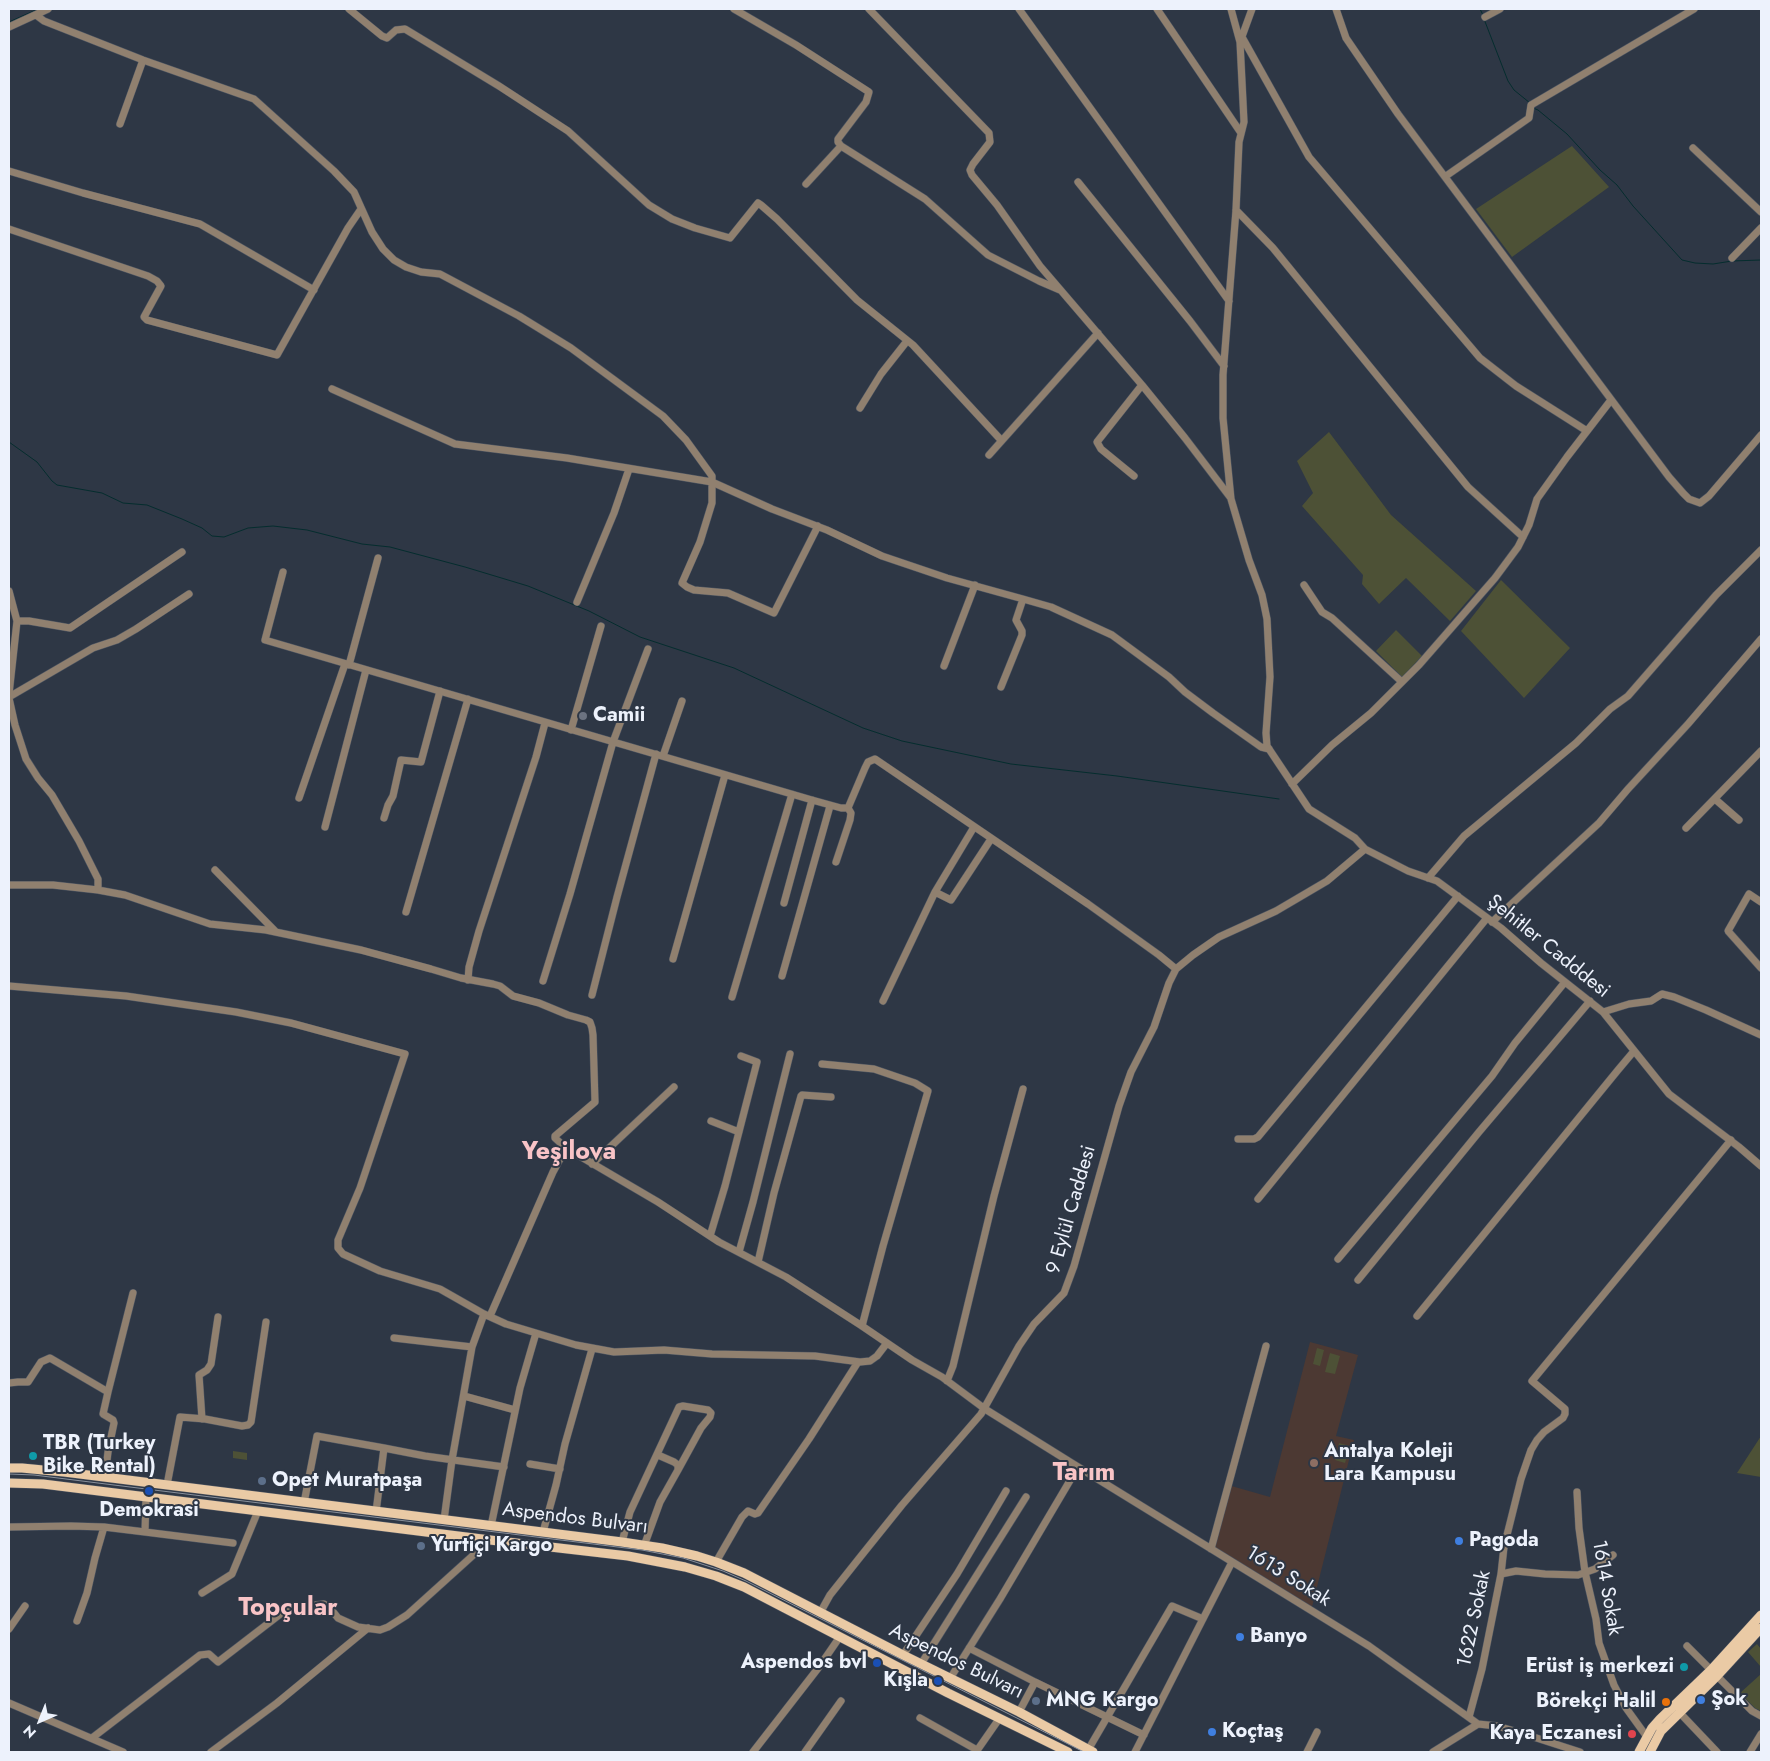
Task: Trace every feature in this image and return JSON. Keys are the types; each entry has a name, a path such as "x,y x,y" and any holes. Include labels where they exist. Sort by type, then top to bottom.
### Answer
{"main road":[{"name":"Aspendos Bulvarı","path":"9,1468 36,1469 105,1477 622,1542 662,1548 716,1562 744,1574 921,1664 951,1677 1091,1751"},
{"name":"Aspendos Bulvarı","path":"9,1482 43,1484 628,1556 685,1567 744,1587 998,1719 1068,1752"},
{"path":"1650,1752 1659,1734 1714,1673 1761,1615"},
{"path":"1639,1752 1652,1728 1660,1719 1714,1673 1761,1628"}],"street":[{"path":"9,27 48,9"},
{"path":"349,9 382,36 387,38 396,30 405,29 499,86 568,131 649,205 672,219 730,238 758,203 777,219 857,300 913,345 1001,440"},
{"path":"734,9 804,50 869,92 866,102 838,139 841,146 925,199 988,255 1062,291"},
{"path":"869,9 989,133 990,142 973,164 970,170 972,176 998,204 1040,266 1142,385 1231,499"},
{"path":"1019,9 1229,302"},
{"path":"1157,9 1241,133"},
{"path":"1231,9 1241,39 1309,157 1480,358 1516,386 1587,431"},
{"path":"1252,9 1241,39 1244,122 1239,142 1236,210 1224,366 1223,418 1231,499 1249,560 1262,595 1267,618 1270,677 1266,733 1269,749"},
{"path":"1336,9 1346,38 1398,114 1611,400 1689,499 1700,503 1709,496 1761,435"},
{"path":"1485,17 1500,9"},
{"path":"1446,176 1529,118 1531,108 1694,9"},
{"path":"36,14 44,21 143,60 254,99 334,171 354,192 380,243 394,260 406,267 421,272 440,274 519,316 571,348 663,416 686,440 712,476 712,503 700,542 682,583 688,587 694,590 728,593 774,613 818,526"},
{"path":"120,124 143,60"},
{"path":"806,184 841,146"},
{"path":"1693,148 1761,212"},
{"path":"9,171 83,194 200,224 314,290"},
{"path":"1078,182 1224,366"},
{"path":"9,229 157,280 161,286 144,317 148,320 277,355 348,228 361,209"},
{"path":"1236,210 1273,248 1468,487 1523,537"},
{"path":"1732,258 1761,228"},
{"path":"989,455 1098,333"},
{"path":"860,408 881,374 907,341"},
{"path":"1134,476 1101,449 1097,442 1142,385"},
{"path":"332,389 455,444 567,458 712,482 772,509 818,526 882,556 947,578 1051,607 1112,635 1169,677 1213,713 1261,747 1269,749"},
{"path":"1292,784 1332,745 1372,713 1434,649 1495,578 1518,547 1538,499 1611,400"},
{"path":"577,602 614,513 629,469"},
{"path":"1428,878 1464,836 1576,743 1610,709 1628,696 1716,595 1761,550"},
{"path":"16,621 29,621 70,628 182,552"},
{"path":"299,798 347,664 378,558"},
{"path":"283,572 265,640 830,806 848,808"},
{"path":"944,666 975,585"},
{"path":"1304,585 1322,612 1332,618 1402,682"},
{"path":"9,591 16,621 9,696 20,743 26,758 38,778 60,807 79,841 98,879 98,890"},
{"path":"9,696 93,648 117,640 189,594"},
{"path":"1001,687 1022,635 1016,620 1023,599"},
{"path":"571,730 601,626"},
{"path":"1258,1199 1490,920 1600,823 1761,640"},
{"path":"543,981 613,742 648,649"},
{"path":"325,827 366,670"},
{"path":"384,818 393,796 401,760 421,762 440,691"},
{"path":"406,912 468,699"},
{"path":"592,995 612,914 660,755 682,701"},
{"path":"468,980 469,967 479,931 536,757 545,723"},
{"name":"Şehitler Cadddesi","path":"1269,749 1309,809 1355,838 1366,849 1408,871 1437,881 1490,920 1603,1012 1669,1094 1731,1140 1761,1166"},
{"path":"1686,828 1761,751"},
{"path":"848,808 868,762 875,759 1104,915 1160,955 1176,969"},
{"path":"673,959 725,775"},
{"path":"732,997 792,794"},
{"path":"1715,799 1739,820"},
{"path":"784,903 812,800"},
{"path":"782,976 830,806"},
{"path":"836,862 850,820 851,813 848,808"},
{"path":"883,1001 934,892 974,827"},
{"path":"934,892 951,900 992,839"},
{"name":"9 Eylül Caddesi","path":"820,1613 830,1595 861,1556 985,1408 1019,1346 1034,1324 1064,1293 1119,1106 1131,1072 1154,1027 1169,982 1176,969 1192,955 1219,937 1276,911 1327,882 1366,849"},
{"path":"215,870 276,932"},
{"path":"9,885 53,885 98,890 125,895 210,924 276,932 360,950 468,980 500,986 513,996 540,1003 590,1022 593,1035 595,1102 555,1136 566,1148 553,1172 472,1347 452,1460 444,1520"},
{"path":"1761,902 1749,894 1728,931 1761,968"},
{"path":"1238,1139 1254,1139 1258,1137 1458,896"},
{"path":"1338,1259 1492,1076 1565,982"},
{"path":"9,986 126,996 236,1012 290,1023 405,1054 360,1188 338,1240 338,1248 343,1254 380,1271 440,1289 506,1324 592,1349 614,1352 664,1350 712,1354 815,1356 858,1362 870,1361 877,1356 887,1343"},
{"path":"1603,1012 1629,1004 1651,1001 1662,994 1706,1010 1761,1035"},
{"path":"1358,1280 1479,1132 1590,1001"},
{"path":"1417,1316 1634,1051"},
{"path":"738,1252 753,1202 790,1054"},
{"path":"710,1236 758,1062 741,1056"},
{"path":"822,1064 874,1069 915,1083 928,1091 862,1326"},
{"path":"592,1164 674,1088"},
{"path":"947,1381 953,1366 994,1196 1023,1089"},
{"path":"758,1262 774,1192 801,1096 831,1097"},
{"path":"711,1122 739,1132"},
{"name":"1622 Sokak","path":"1469,1717 1482,1669 1509,1524 1530,1450 1544,1432 1563,1418 1565,1414 1565,1409 1532,1381 1731,1140"},
{"name":"1613 Sokak","path":"566,1148 658,1202 710,1236 786,1277 1078,1467 1369,1646 1478,1724 1497,1726 1580,1752"},
{"path":"105,1477 114,1420 103,1414 133,1293"},
{"path":"202,1419 199,1375 207,1370 211,1364 218,1317"},
{"path":"167,1485 180,1417 242,1426 248,1425 251,1422 266,1322"},
{"path":"491,1526 515,1410 536,1333"},
{"path":"394,1338 472,1347"},
{"path":"1211,1549 1266,1346"},
{"path":"543,1532 565,1444 592,1349"},
{"path":"9,1383 28,1382 41,1362 50,1358 108,1392"},
{"path":"716,1562 742,1517 748,1511 755,1514 758,1513 809,1439 858,1362"},
{"path":"464,1396 515,1410"},
{"path":"622,1542 630,1512 679,1408 683,1406 708,1410 711,1413 710,1416 701,1428 660,1502 644,1546"},
{"path":"304,1503 317,1436 452,1460 504,1467"},
{"path":"376,1512 384,1448"},
{"path":"658,1455 678,1465 678,1470"},
{"path":"530,1464 560,1469"},
{"path":"951,1677 1078,1467"},
{"path":"903,1655 957,1574 1006,1491"},
{"name":"1614 Sokak","path":"1577,1492 1584,1572 1596,1619 1599,1643 1614,1685 1626,1708 1647,1737"},
{"path":"145,1532 146,1497"},
{"path":"921,1664 1026,1497"},
{"path":"202,1593 232,1574 258,1511"},
{"path":"9,1527 104,1527 233,1543"},
{"path":"77,1621 87,1593 104,1527"},
{"path":"92,1738 200,1655 208,1654 218,1662 283,1612 291,1608 324,1604 338,1618 358,1627 380,1630 388,1627 407,1615 490,1540"},
{"path":"1501,1574 1516,1571 1578,1575 1595,1568 1613,1555"},
{"path":"1135,1752 1232,1562"},
{"path":"9,1629 25,1606"},
{"path":"1091,1751 1107,1716 1172,1606 1203,1619"},
{"path":"211,1752 278,1703 368,1628"},
{"path":"753,1752 839,1638"},
{"path":"1687,1646 1752,1711 1761,1716"},
{"path":"969,1648 1144,1735"},
{"path":"1018,1712 1035,1682"},
{"path":"805,1752 841,1701"},
{"path":"9,1703 123,1752"},
{"path":"1678,1712 1717,1752"},
{"path":"920,1718 977,1751 998,1719"},
{"path":"1433,1752 1478,1724"},
{"path":"1307,1752 1318,1732"},
{"path":"1750,1752 1761,1735"}],"shaded area":[{"name":"Antalya Koleji Lara Kampusu","path":"1310,1342 1358,1355 1336,1436 1354,1440 1312,1607 1214,1547 1228,1485 1270,1497"}],"green space":[{"path":"1572,146 1609,187 1512,257 1476,209"},
{"path":"1329,432 1391,515 1476,591 1450,621 1406,578 1379,604 1362,584 1363,575 1302,506 1313,493 1297,461"},
{"path":"1501,580 1570,648 1524,698 1461,631"},
{"path":"1396,630 1422,656 1402,677 1376,651"},
{"path":"1317,1348 1324,1350 1320,1366 1313,1364"},
{"path":"1330,1353 1340,1356 1335,1374 1325,1372"},
{"path":"1761,1436 1761,1477 1737,1473"},
{"path":"1339,1443 1350,1446 1345,1463 1335,1460"},
{"path":"233,1451 247,1453 247,1460 233,1458"},
{"path":"1757,1644 1761,1649 1761,1667 1748,1652"},
{"path":"1761,1674 1761,1711 1755,1708 1740,1693"}],"waterway":[{"path":"9,22 38,9"},
{"path":"1480,9 1483,15"},
{"path":"1484,19 1508,81 1514,90 1530,103"},
{"path":"1533,108 1567,134 1600,170 1617,185 1633,206 1682,260 1713,264 1761,260"},
{"path":"9,442 37,462 57,485 102,493 123,503 147,505 202,528 212,536 224,537 248,528 273,526 307,530 362,544 390,547 528,586 589,611 640,637 734,668 863,728 902,741 1011,764 1117,776 1279,799"}],"tram line":[{"path":"9,1474 34,1475 642,1550 683,1558 723,1571 746,1581 1084,1752"}],"place":[{"name":"Camii","path":"583,716"},
{"name":"TBR (Turkey Bike Rental)","path":"33,1456"},
{"name":"Antalya Koleji Lara Kampusu","path":"1314,1463"},
{"name":"Opet Muratpaşa","path":"262,1481"},
{"name":"Demokrasi","path":"149,1491"},
{"name":"Pagoda","path":"1459,1541"},
{"name":"Yurtiçi Kargo","path":"421,1546"},
{"name":"Banyo","path":"1240,1637"},
{"name":"Aspendos bvl","path":"877,1663"},
{"name":"Erüst iş merkezi","path":"1684,1667"},
{"name":"Kışla","path":"938,1681"},
{"name":"Şok","path":"1701,1700"},
{"name":"MNG Kargo","path":"1036,1701"},
{"name":"Börekçi Halil","path":"1666,1702"},
{"name":"Koçtaş","path":"1212,1732"},
{"name":"Kaya Eczanesi","path":"1632,1734"}],"district":[{"name":"Yeşilova","path":"569,1153"},
{"name":"Tarım","path":"1084,1474"},
{"name":"Topçular","path":"288,1609"}]}
